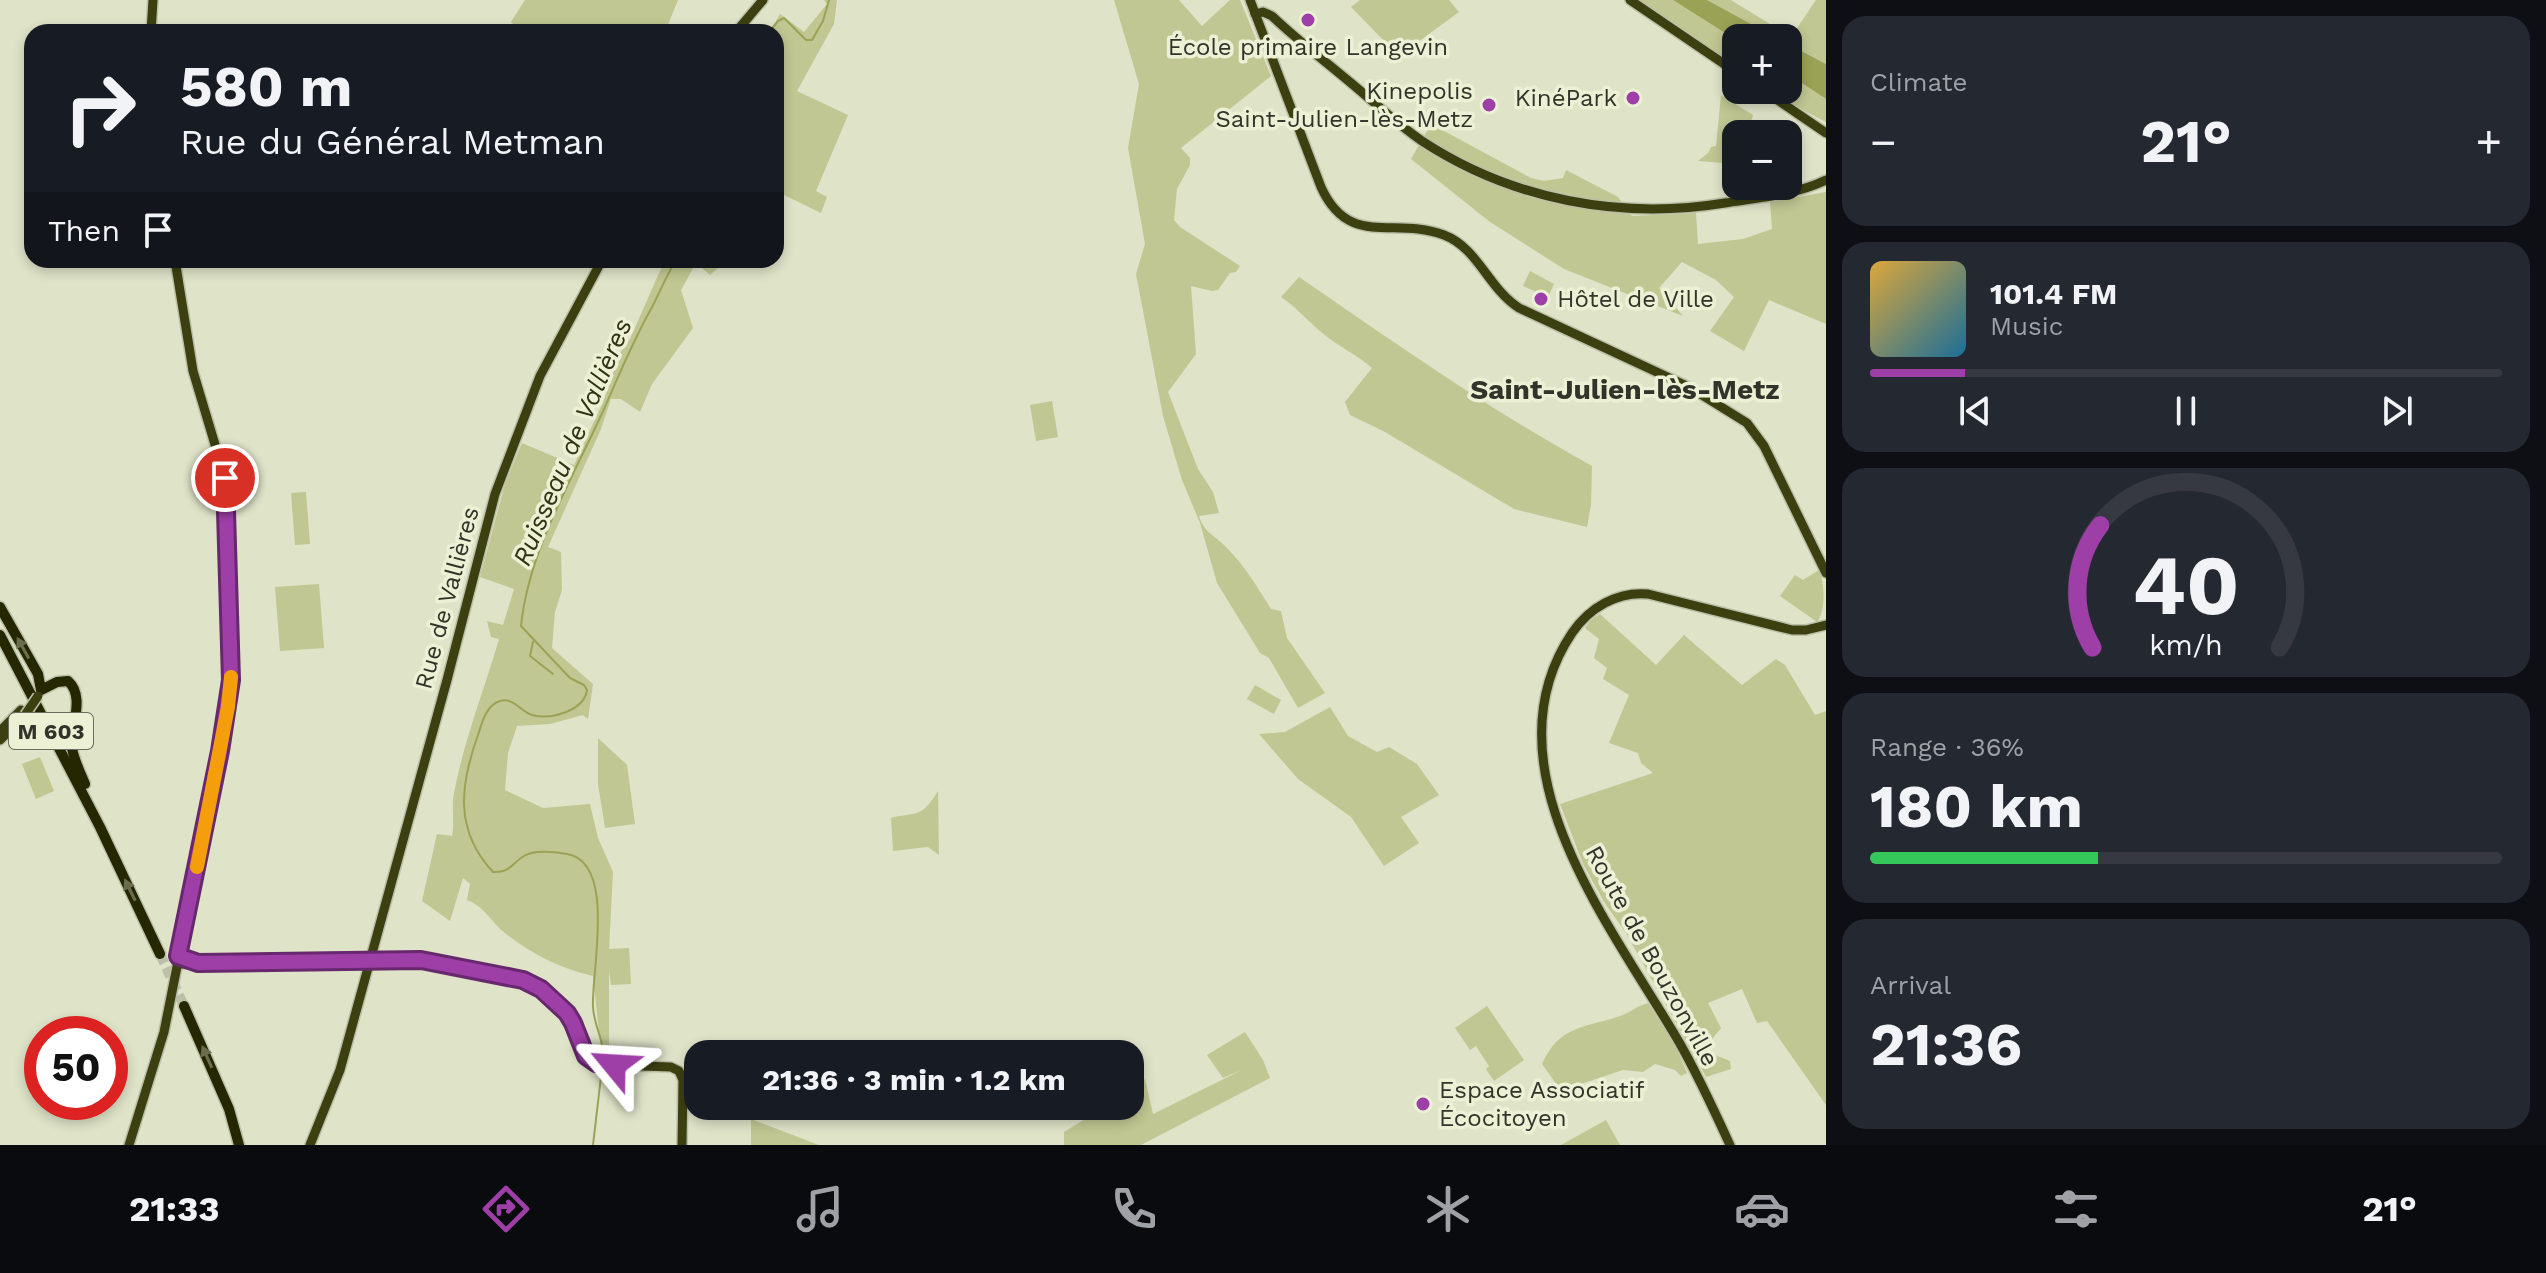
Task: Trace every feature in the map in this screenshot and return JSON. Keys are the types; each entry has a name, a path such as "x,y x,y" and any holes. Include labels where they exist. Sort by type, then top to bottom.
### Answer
{"highway":[{"path":"0,607 38,674 40,693 60,681 68,681 75,688 77,701 72,748 100,827"},
{"name":"M 603","path":"0,635 100,827 160,954"},
{"path":"184,1006 229,1109 239,1145"}],"main road":[{"path":"152,24 153,0"},
{"path":"743,24 763,0"},
{"path":"1250,0 1321,187 1334,211 1364,228 1423,230 1448,237 1472,255 1505,297 1519,308 1689,387 1747,423 1764,446 1826,573"},
{"path":"1630,0 1722,62"},
{"path":"1255,14 1263,12 1272,16 1421,140 1462,163 1528,192 1610,208 1662,209 1736,201 1823,180"},
{"path":"1782,104 1824,134"},
{"path":"129,1145 160,1046 228,707 232,655 225,478 193,371 177,268"},
{"name":"Rue de Vallières","path":"310,1145 340,1070 498,486 540,376 598,268"},
{"name":"Route de Bouzonville","path":"1730,1145 1680,1043 1579,872 1546,783 1541,744 1552,669 1578,624 1605,603 1624,595 1648,594 1782,628 1806,630 1824,624"},
{"path":"0,740 40,693"},
{"path":"0,731 23,712"},
{"path":"375,940 388,960"},
{"path":"178,960 198,963 443,962 533,984 567,1013 583,1053 592,1061 611,1065 671,1067 682,1075 682,1145"}],"shaded area":[{"path":"525,0 678,0 668,24 511,22"},
{"path":"824,0 837,0 834,24 797,91 848,115 816,191 827,197 821,213 784,195 784,24 774,24 780,14 804,32 827,4"},
{"path":"1114,0 1179,0 1202,26 1230,0 1240,0 1271,76 1181,148 1190,158 1190,165 1177,189 1174,220 1240,266 1236,272 1230,273 1218,290 1191,286 1196,354 1168,392 1198,469 1213,492 1219,513 1199,516 1201,522 1240,562 1271,609 1281,611 1287,638 1325,693 1298,708 1269,658 1260,653 1217,583 1163,416 1136,274 1145,244 1128,148 1139,84"},
{"path":"1360,0 1449,0 1459,12 1399,56 1351,7"},
{"path":"1630,0 1673,0 1722,31 1722,62"},
{"path":"1673,0 1707,0 1751,24 1722,24 1722,31"},
{"path":"1707,0 1731,0 1770,24 1751,24"},
{"path":"1816,0 1826,0 1826,64 1802,51 1800,24"},
{"path":"1802,51 1826,64 1826,99 1802,83"},
{"path":"1802,83 1826,99 1826,122 1791,104 1802,104"},
{"path":"1721,95 1722,104 1735,104 1753,115 1752,120 1722,120 1722,163 1698,161 1711,147 1716,146"},
{"path":"1431,124 1531,178 1544,181 1563,178 1566,170 1618,197 1632,216 1696,213 1698,244 1743,239 1772,229 1770,202 1802,200 1802,196 1826,192 1826,324 1769,300 1744,351 1710,331 1734,297 1716,280 1682,262 1659,288 1683,316 1564,269 1490,222 1411,159"},
{"path":"661,268 693,268 681,290 693,328 652,384 640,412 621,399 611,399 601,429 548,547 561,552 562,590 555,612 552,648 593,684 588,719 583,715 550,724 517,726 508,753 505,790 543,808 590,804 598,838 613,872 609,949 629,948 631,984 611,985 609,971 609,1057 601,1050 593,976 547,960 506,934 483,910 467,900 470,884 463,878 450,921 422,901 437,834 452,836 453,799 458,773 499,639 491,637 487,621 503,625 514,589 480,577 505,484 522,443 574,465 603,402 620,353 630,339"},
{"path":"702,268 718,268 710,275"},
{"path":"1530,271 1554,284 1548,297 1523,286"},
{"path":"1299,277 1480,399 1592,466 1587,527 1514,509 1385,432 1350,415 1345,402 1372,368 1323,334 1281,297"},
{"path":"1052,401 1058,437 1036,441 1030,405"},
{"path":"306,492 310,544 295,545 291,493"},
{"path":"1819,570 1824,597 1817,622 1780,596 1795,575 1803,580"},
{"path":"319,584 324,648 280,651 275,587"},
{"path":"1600,614 1656,665 1684,635 1742,685 1776,659 1785,665 1815,715 1826,711 1826,1105 1767,1021 1757,1023 1742,989 1708,1003 1721,1028 1709,1043 1710,1053 1730,1061 1731,1069 1706,1077 1626,933 1583,864 1560,804 1653,773 1641,763 1638,753 1609,743 1629,695 1603,679 1607,668 1594,658 1599,639 1585,628"},
{"path":"1255,685 1281,700 1274,714 1247,699"},
{"path":"1330,707 1348,736 1377,752 1389,747 1417,764 1439,795 1401,817 1419,843 1384,866 1351,817 1298,779 1259,734 1285,732"},
{"path":"598,738 627,765 635,824 605,828 598,784"},
{"path":"40,757 54,791 36,799 22,764"},
{"path":"938,791 939,855 928,847 893,851 891,818 922,810"},
{"path":"1648,1003 1675,1045 1687,1073 1681,1076 1675,1070 1655,1064 1643,1072 1623,1070 1581,1084 1557,1085 1542,1064 1558,1041 1577,1029 1625,1014"},
{"path":"1487,1006 1524,1060 1494,1081 1486,1069 1489,1066 1476,1046 1470,1050 1455,1028"},
{"path":"1245,1032 1263,1060 1270,1078 1141,1145 1064,1145 1064,1132 1083,1120 1144,1120 1145,1079 1153,1114 1242,1070 1223,1078 1207,1055"},
{"path":"751,1120 754,1120 819,1145 751,1145"},
{"path":"1606,1120 1620,1145 1561,1145"}],"waterway":[{"name":"Ruisseau de Vallières","path":"776,24 784,18 806,40 812,40 823,21 829,0"},
{"name":"Ruisseau de Vallières","path":"603,1061 593,1007 598,921 592,876 582,861 567,854 545,852 534,852 507,869 493,872 480,856 466,823 465,789 481,725 495,703 505,700 532,715 548,716 566,712 585,697 587,690 584,685 570,678 521,626 526,597 554,514 671,268"},
{"name":"Ruisseau de Vallières","path":"533,642 530,656 553,674"},
{"name":"Ruisseau de Vallières","path":"593,1145 602,1068"}],"tunnel":[{"path":"160,954 184,1006"}],"slow traffic":[{"path":"197,867 231,677"}],"place":[{"name":"École primaire Langevin","path":"1308,20"},
{"name":"KinéPark","path":"1633,98"},
{"name":"Kinepolis Saint-Julien-lès-Metz","path":"1489,105"},
{"name":"Hôtel de Ville","path":"1541,299"},
{"name":"Espace Associatif Écocitoyen","path":"1423,1104"}],"district":[{"name":"Saint-Julien-lès-Metz","path":"1625,389"}],"route":[{"path":"225,478 231,680 220,751 178,956 198,963 421,960 523,980 541,989 567,1013 586,1056 596,1063 614,1065"}]}
